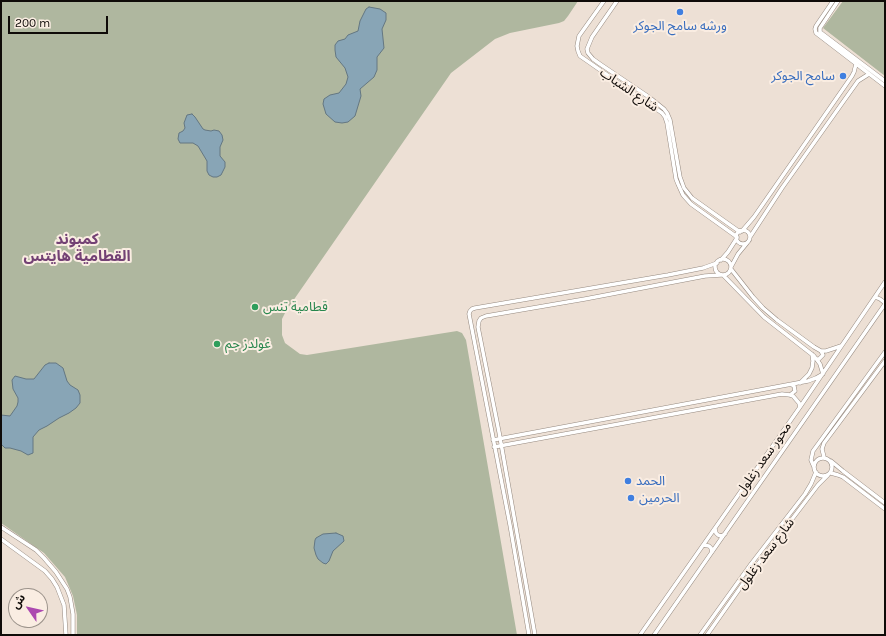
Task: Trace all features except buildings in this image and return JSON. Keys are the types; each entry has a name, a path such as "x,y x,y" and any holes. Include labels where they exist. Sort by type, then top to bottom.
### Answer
{"street":[{"name":"شارع الشباب","path":"604,1 579,36 577,46 580,56 662,113 667,123 676,179 683,195 691,204 737,238"},
{"name":"شارع الشباب","path":"617,1 592,37 587,49 588,53 593,59 664,109 670,120 680,177 684,188 698,204 741,231"},
{"path":"833,1 816,26 816,32 885,86"},
{"path":"838,1 820,28 820,32 885,81"},
{"path":"529,635 510,525 470,319 471,310 474,308 668,275 703,268 717,263 728,252 738,234 749,223 853,74 856,64"},
{"path":"853,74 858,75 860,79"},
{"path":"535,635 500,438 478,327 479,321 483,316 585,299 705,276 727,274 738,254 749,241 750,237 786,183 847,96 860,79 869,74"},
{"path":"749,223 752,227 756,228"},
{"path":"741,231 747,232 750,237"},
{"path":"737,238 740,244 747,243"},
{"path":"721,260 728,262 753,297 763,308 814,347 821,351 830,350 842,345"},
{"path":"493,440 792,385 812,380 823,374 817,359 812,354 761,314 722,275 716,271 717,263"},
{"path":"884,284 885,290"},
{"name":"محور سعد زغلول","path":"640,635 823,374 884,284"},
{"path":"875,297 880,299 885,304"},
{"name":"محور سعد زغلول","path":"654,635 885,304"},
{"path":"470,319 479,321"},
{"path":"817,359 821,358 823,355 821,351"},
{"path":"885,352 813,451 811,460 816,472 820,476 829,474 843,477 885,509"},
{"path":"800,383 809,374 812,368 812,354"},
{"path":"885,361 824,443 822,449 824,457 885,503"},
{"path":"494,447 782,394 790,394 795,390 794,386 792,385"},
{"path":"790,394 796,399 800,407"},
{"path":"814,467 815,462 824,457"},
{"path":"829,474 832,468 831,461"},
{"path":"751,467 756,470"},
{"name":"شارع سعد زغلول","path":"700,635 751,564 805,494 816,472"},
{"name":"شارع سعد زغلول","path":"707,635 821,481 829,474"},
{"path":"721,508 727,512"},
{"path":"1,527 36,550 56,572 70,597 73,614 73,635"},
{"path":"715,529 718,535 721,536 725,534"},
{"path":"1,539 45,571 52,579 64,605 66,635"},
{"path":"703,545 708,545 712,550 712,553"}],"green space":[{"path":"1,1 578,1 564,21 510,33 495,39 451,73 286,311 282,319 282,335 285,343 300,354 307,355 457,331 462,333 466,340 517,635 77,635 77,615 73,596 65,577 44,553 1,523"},
{"path":"843,1 885,1 885,76 823,28"}],"water":[{"path":"369,7 380,9 386,13 386,20 382,29 384,48 377,57 377,70 374,77 360,89 361,96 355,116 348,122 335,122 326,114 323,104 324,99 330,95 339,93 346,84 348,77 345,68 336,57 335,45 338,41 345,39 348,35 358,31 360,21 366,9"},
{"path":"192,114 203,129 219,131 222,135 223,140 220,147 220,156 225,162 225,167 221,175 217,177 209,175 207,171 207,161 198,146 193,143 180,143 178,139 179,133 185,128 184,123 187,115"},
{"path":"49,363 56,363 63,368 67,381 78,390 80,395 80,403 69,413 39,430 33,437 33,453 28,455 21,451 5,448 1,444 1,415 10,416 18,402 18,398 13,389 12,380 15,376 26,379 34,379 45,365"},
{"path":"336,533 343,536 344,541 333,551 329,561 326,564 323,563 316,555 314,548 315,540 323,534"}],"place":[{"name":"ورشه سامح الجوكر","path":"680,12"},
{"name":"سامح الجوكر","path":"843,76"},
{"name":"قطامية تنس","path":"255,307"},
{"name":"غولدز جم","path":"217,344"},
{"name":"الحمد","path":"628,481"},
{"name":"الحرمين","path":"631,498"}],"district":[{"name":"كمبوند القطامية هايتس","path":"77,248"}]}
